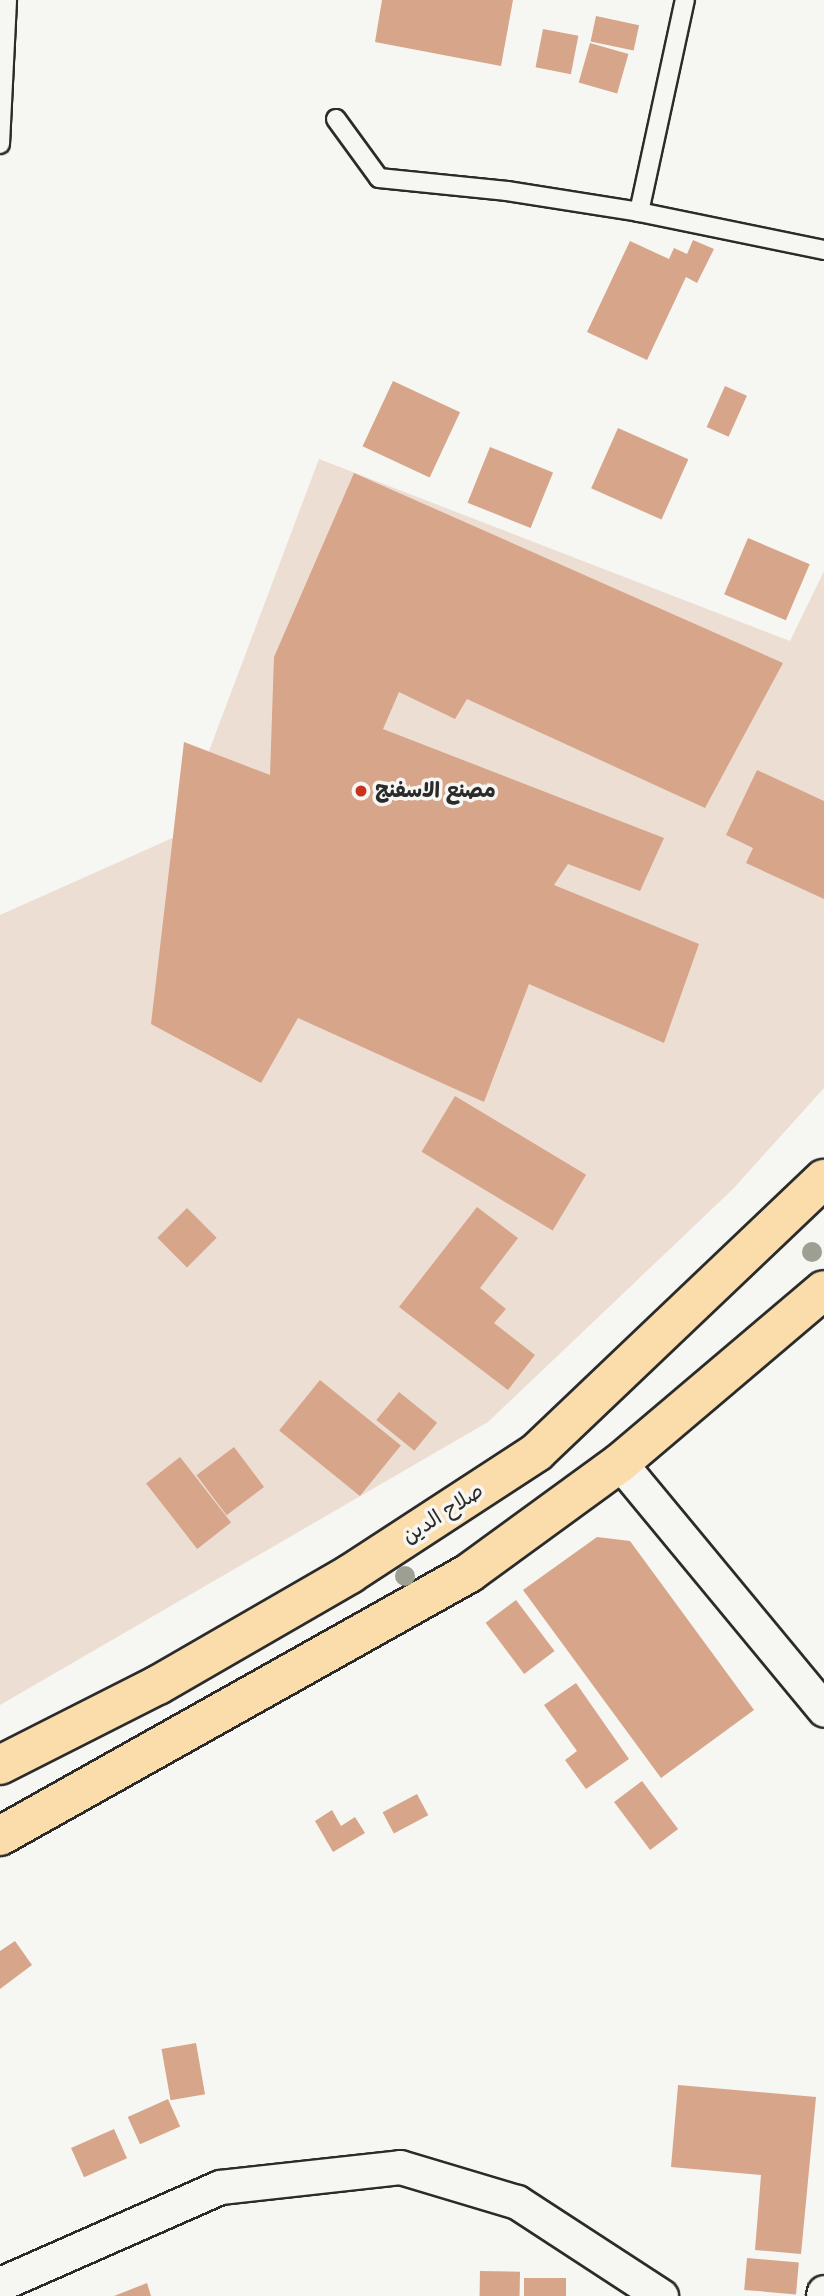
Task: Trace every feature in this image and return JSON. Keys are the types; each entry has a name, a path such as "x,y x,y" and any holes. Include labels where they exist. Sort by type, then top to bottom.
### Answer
{"highway":[{"name":"صلاح الدين","path":"0,1765 158,1685 350,1574 537,1452 824,1179"},
{"path":"0,1836 469,1573 620,1463 824,1290"}],"street":[{"path":"620,1463 824,1710"},
{"path":"0,2284 220,2187 400,2167 517,2202 661,2296"}],"lane":[{"path":"0,144 7,0"},
{"path":"639,212 685,0"},
{"path":"336,119 379,178 507,191 639,212 824,250"}],"shaded area":[{"path":"319,459 790,641 824,571 824,1088 733,1189 488,1422 0,1705 0,915 177,836"}],"building":[{"path":"382,0 513,0 501,66 375,42"},
{"path":"596,16 639,25 634,51 591,41"},
{"path":"543,29 578,36 571,74 536,67"},
{"path":"590,43 628,54 617,93 579,82"},
{"path":"693,240 714,249 697,283 686,277 647,360 587,332 630,241 669,259 674,248 687,254"},
{"path":"393,381 460,412 430,478 363,446"},
{"path":"725,386 747,396 729,437 707,427"},
{"path":"618,428 688,459 661,520 591,488"},
{"path":"490,447 553,472 531,528 468,503"},
{"name":"مصنع الاسفنج","path":"354,473 783,663 705,808 467,699 455,719 399,692 383,729 664,838 640,891 568,864 554,885 699,944 664,1043 529,984 484,1102 298,1018 261,1083 151,1024 184,742 270,775 274,657"},
{"path":"748,538 810,564 786,620 724,594"},
{"path":"757,770 824,801 824,899 746,863 753,848 726,835"},
{"path":"455,1096 586,1175 553,1231 422,1152"},
{"path":"477,1207 518,1238 480,1288 506,1309 494,1323 535,1355 508,1390 399,1307"},
{"path":"187,1208 217,1238 187,1267 157,1238"},
{"path":"320,1380 401,1445 360,1496 279,1431"},
{"path":"399,1392 437,1423 414,1451 376,1420"},
{"path":"234,1447 264,1487 227,1515 196,1475"},
{"path":"180,1457 231,1522 197,1549 146,1483"},
{"path":"597,1537 630,1541 754,1710 661,1778 523,1590"},
{"path":"516,1600 555,1651 524,1674 486,1623"},
{"path":"576,1683 629,1759 586,1789 565,1760 577,1751 544,1705"},
{"path":"642,1781 678,1829 650,1850 614,1802"},
{"path":"417,1794 428,1815 394,1834 383,1812"},
{"path":"332,1810 341,1826 355,1817 365,1833 333,1852 315,1821"},
{"path":"15,1941 32,1965 0,1989 0,1951"},
{"path":"196,2043 205,2094 171,2100 162,2049"},
{"path":"678,2085 816,2097 801,2254 755,2250 761,2175 671,2167"},
{"path":"168,2099 180,2126 140,2144 128,2117"},
{"path":"114,2129 127,2158 84,2177 71,2148"},
{"path":"747,2258 799,2263 796,2294 744,2290"},
{"path":"480,2271 520,2272 520,2296 480,2296"},
{"path":"524,2278 566,2278 566,2296 524,2296"},
{"path":"147,2283 151,2296 114,2296"}],"place":[{"name":"مصنع الاسفنج","path":"361,791"}]}
